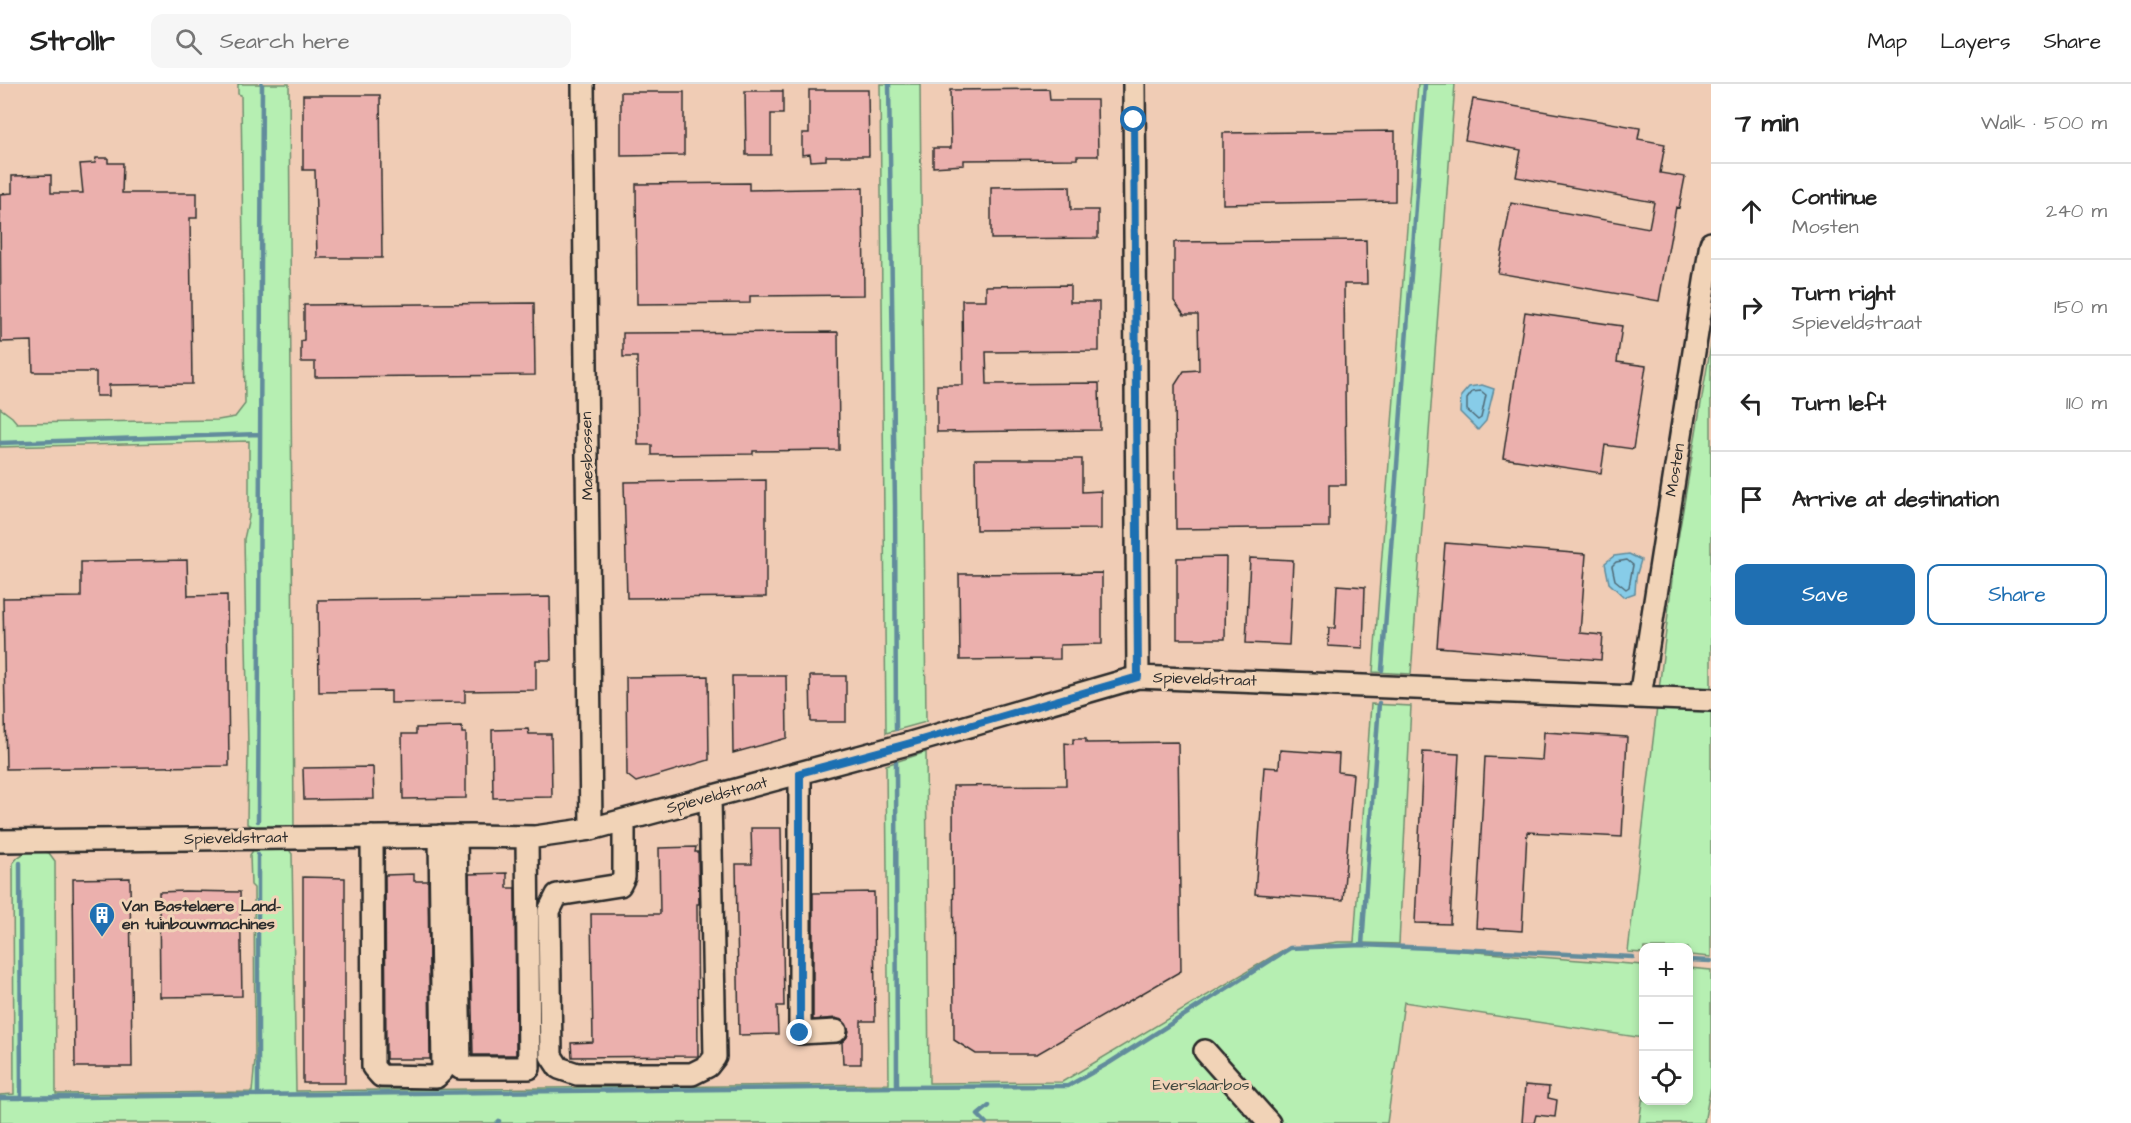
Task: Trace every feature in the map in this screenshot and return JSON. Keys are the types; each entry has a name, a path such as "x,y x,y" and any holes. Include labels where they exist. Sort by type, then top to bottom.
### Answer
{"street":[{"name":"Maesbossen","path":"583,84 591,829"},
{"path":"1134,84 1138,677"},
{"name":"Mosten","path":"1640,697 1711,243"},
{"name":"Spieveldstraat","path":"0,841 527,837 591,829 907,744 1138,677 1711,700"},
{"path":"800,773 800,1033 836,1031"},
{"path":"624,821 624,877 620,885 557,895 549,911 551,1056 559,1068 577,1074 692,1074 708,1066 715,1057 710,797"},
{"path":"448,836 460,1068 529,1068 527,837"},
{"path":"372,837 373,1067 381,1076 436,1077 442,1070 448,836"},
{"path":"1205,1051 1269,1123"}],"green space":[{"path":"238,84 289,84 294,829 264,830 247,824 248,746 244,539 249,517 249,441 0,447 0,408 17,423 218,420 235,417 245,404 241,95 238,94"},
{"path":"880,84 920,84 926,722 886,733"},
{"path":"1418,84 1455,84 1411,674 1373,672"},
{"path":"1711,344 1711,957 1693,955 1693,943 1639,943 1639,953 1628,952 1674,563"},
{"name":"Everslaarbos","path":"1371,704 1411,706 1399,944 1362,943 1639,965 1639,1037 1404,1002 1387,1123 0,1123 0,1095 14,1094 13,863 21,855 34,851 49,853 55,861 56,1094 252,1092 255,1060 254,888 251,885 250,855 254,849 288,848 292,854 296,1091 889,1084 886,765 926,752 929,1083 1062,1082 1283,950 1354,942"},
{"path":"1693,968 1711,970 1711,1086 1704,1123 1639,1123 1642,1105 1693,1105"}],"water":[{"path":"1482,385 1494,389 1486,421 1478,430 1460,412 1461,396 1469,387"},
{"path":"1629,554 1641,560 1636,577 1635,593 1624,597 1609,583 1605,563 1614,556"}],"building":[{"path":"1049,89 1050,100 1097,100 1098,156 1077,156 1077,159 964,160 964,165 933,167 933,148 951,148 950,90"},
{"path":"809,90 868,90 869,156 826,156 826,160 811,161 810,154 802,155 802,133 809,133"},
{"path":"745,91 783,91 783,114 771,114 771,155 746,155"},
{"path":"621,92 684,92 684,155 621,156"},
{"path":"303,95 380,95 382,258 317,258 315,170 303,170"},
{"path":"1473,99 1640,128 1638,139 1665,144 1660,173 1685,177 1679,208 1676,207 1659,301 1498,273 1511,203 1649,228 1654,202 1516,177 1521,150 1465,140"},
{"path":"1395,131 1395,201 1223,204 1223,133"},
{"path":"96,158 108,158 108,163 123,163 122,193 197,193 197,218 190,218 192,384 109,385 109,396 96,396 96,372 33,372 32,341 1,342 0,194 12,193 12,176 51,175 51,193 83,193 80,164 95,163"},
{"path":"749,183 749,190 863,188 864,295 750,296 750,303 637,304 636,184"},
{"path":"1070,186 1071,210 1098,210 1098,238 991,239 991,187"},
{"path":"1366,240 1367,284 1344,284 1346,485 1329,485 1329,527 1176,529 1175,385 1184,371 1199,370 1198,315 1184,315 1174,301 1174,242"},
{"path":"1070,285 1070,302 1099,302 1099,351 986,352 987,384 1099,383 1100,430 937,432 937,385 963,385 962,300 986,300 986,286"},
{"path":"534,303 535,375 315,377 315,362 301,362 301,341 304,340 304,305"},
{"path":"1525,312 1622,326 1617,362 1646,366 1633,449 1605,445 1601,473 1503,458"},
{"path":"838,332 839,450 652,455 652,445 638,445 637,357 623,357 623,333"},
{"path":"975,459 1082,459 1082,492 1101,491 1101,529 976,530"},
{"path":"766,480 766,597 627,598 624,482"},
{"path":"1445,543 1586,554 1580,633 1603,635 1601,660 1437,647"},
{"path":"1226,557 1225,639 1177,639 1177,558"},
{"path":"1250,558 1293,560 1289,645 1246,643"},
{"path":"187,560 188,596 227,595 229,766 6,769 3,598 81,597 81,562"},
{"path":"1102,573 1102,644 1060,645 1060,659 960,660 959,574"},
{"path":"1337,585 1365,587 1363,648 1328,646 1329,628 1335,628"},
{"path":"550,597 551,660 536,660 536,690 465,691 465,702 391,703 391,691 319,692 318,600"},
{"path":"708,676 709,760 636,782 627,775 626,677"},
{"path":"732,676 786,676 787,738 733,753"},
{"path":"810,676 846,676 846,722 811,722"},
{"path":"462,727 462,733 466,733 466,798 403,799 402,734 416,734 416,728"},
{"path":"528,729 529,734 551,734 552,797 493,798 492,730"},
{"path":"1544,732 1627,737 1622,837 1527,832 1522,931 1476,928 1485,757 1542,760"},
{"path":"1073,739 1086,739 1086,743 1178,742 1181,971 1037,1054 976,1054 954,1040 953,786 1066,785 1065,743 1073,744"},
{"path":"1280,750 1339,754 1338,772 1353,774 1343,900 1255,894 1264,767 1279,768"},
{"path":"1423,752 1459,754 1450,924 1415,923"},
{"path":"373,767 374,799 304,800 303,768"},
{"path":"751,828 781,828 784,1006 777,1006 778,1034 739,1035 736,864 752,864"},
{"path":"696,847 699,904 697,904 698,1056 572,1057 571,1043 593,1042 591,914 660,914 659,848"},
{"path":"507,873 507,888 515,888 516,1055 473,1055 469,874"},
{"path":"414,874 414,881 428,881 430,1059 386,1059 385,875"},
{"path":"303,877 345,878 345,1083 303,1083"},
{"name":"Van Bastelaere Land- en tuinbouwmachines","path":"130,878 132,1067 75,1067 73,879"},
{"path":"159,892 240,892 242,996 160,997"},
{"path":"874,892 875,1021 861,1021 861,1064 843,1064 842,1042 849,1031 846,1024 836,1018 813,1020 813,893"},
{"path":"1525,1085 1549,1087 1548,1098 1557,1100 1555,1117 1536,1115 1534,1123 1522,1123"}],"waterway":[{"path":"258,821 262,84"},
{"path":"889,84 896,729"},
{"path":"1382,670 1425,84"},
{"path":"0,443 259,434"},
{"path":"897,1087 1068,1086 1109,1063 1290,948 1362,945 1379,703"},
{"path":"0,1098 897,1087 896,762"},
{"path":"258,855 258,1095"},
{"path":"20,863 21,1098"},
{"path":"1362,945 1633,957"},
{"path":"1693,960 1711,961"},
{"path":"986,1123 978,1115 989,1106"}],"place":[{"name":"Van Bastelaere Land- en tuinbouwmachines","path":"102,938"}],"route":[{"path":"800,1033 800,773 1138,677 1134,120"}]}
